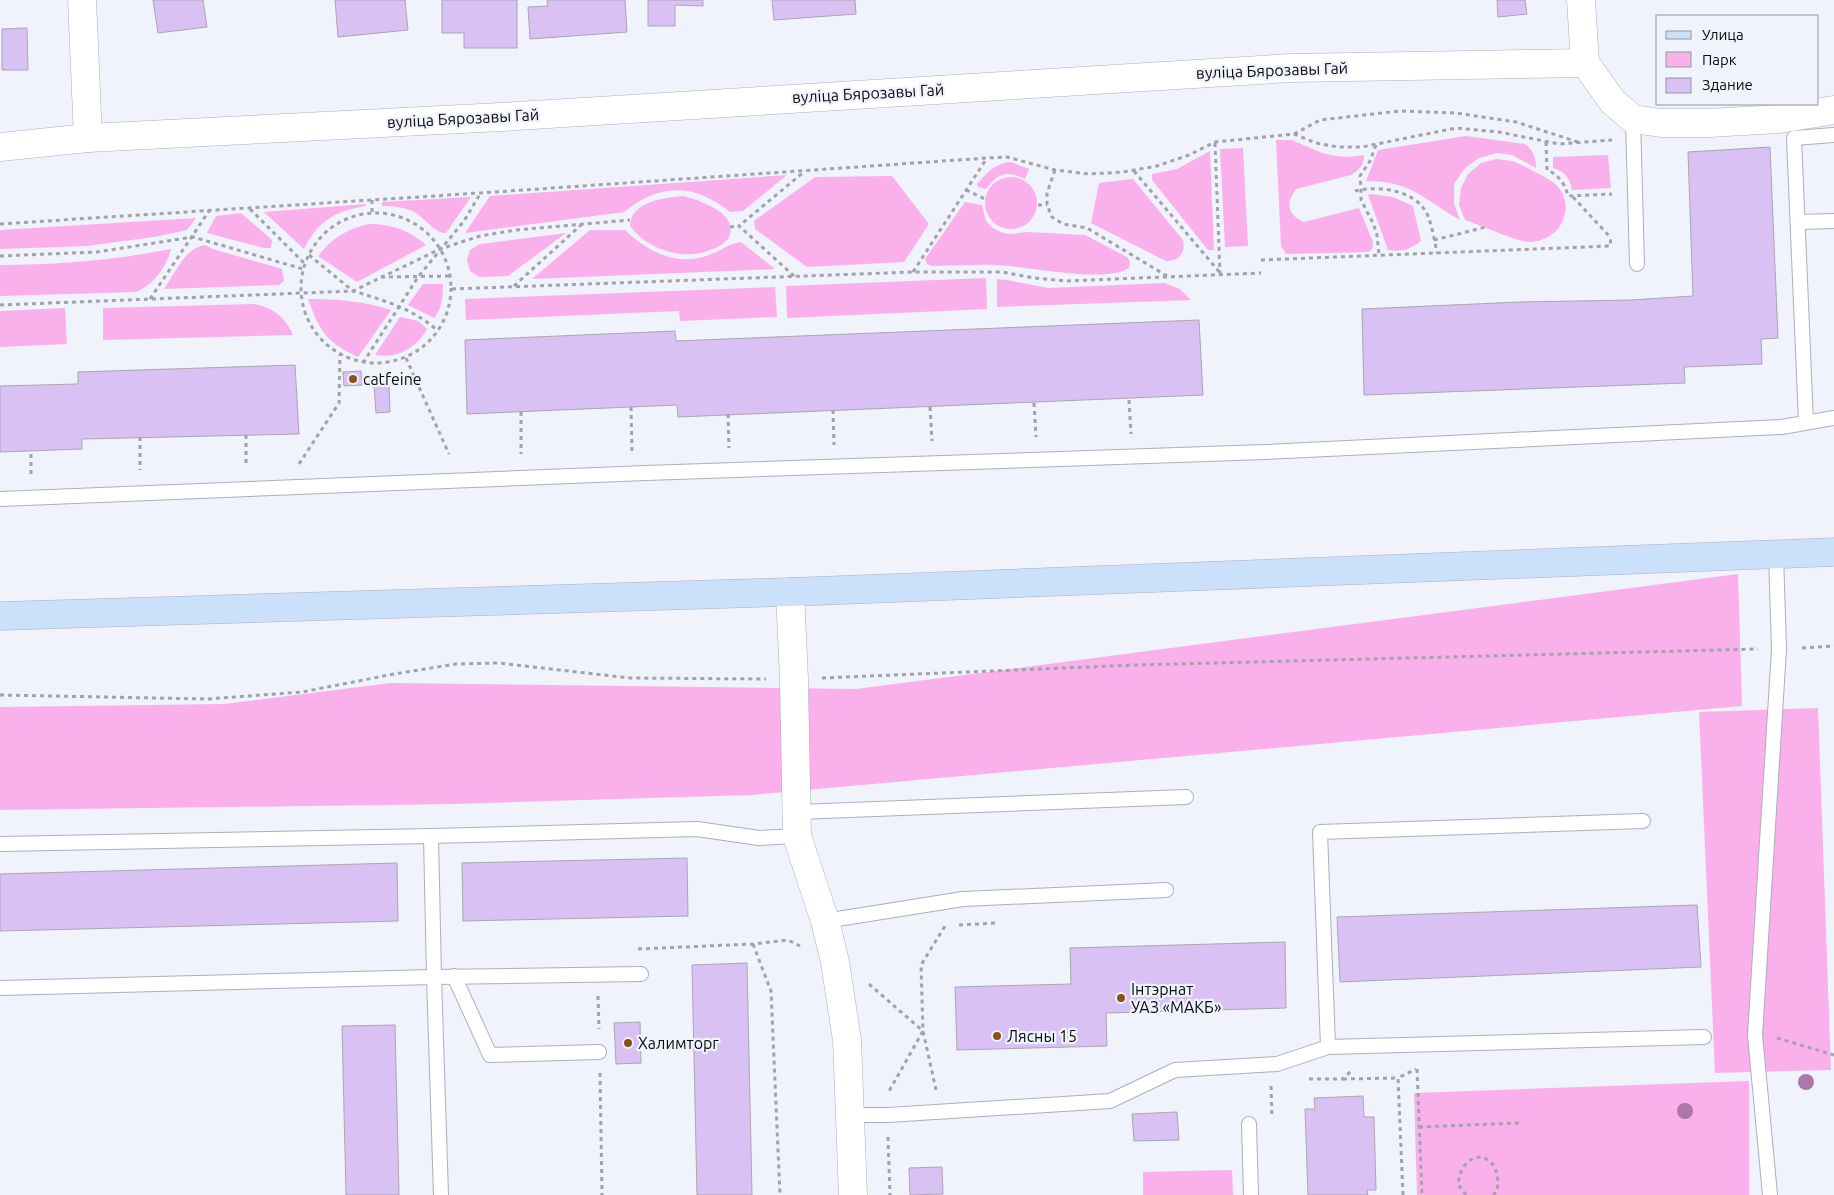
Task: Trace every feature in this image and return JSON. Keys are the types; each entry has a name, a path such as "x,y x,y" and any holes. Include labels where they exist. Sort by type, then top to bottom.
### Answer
{"main road":[{"path":"0,616 790,592 1834,552"}],"street":[{"path":"82,0 88,138"},
{"path":"1581,0 1585,63 1633,128 1662,124 1779,118 1834,110"},
{"name":"вуліца Бярозавы Гай","path":"0,147 88,138 501,116 1290,68 1585,63"},
{"path":"790,592 797,824 835,962 847,1040 853,1195"}],"lane":[{"path":"1633,128 1637,264"},
{"path":"1806,422 1794,138 1834,135"},
{"path":"1799,222 1834,221"},
{"path":"0,499 656,473 1265,452 1782,427 1834,418"},
{"path":"1770,1195 1755,1035 1779,648 1776,554"},
{"path":"0,844 697,829 759,838 797,824 1186,798"},
{"path":"1328,1047 1320,832 1642,820"},
{"path":"431,836 441,1195"},
{"path":"825,921 963,899 1166,890"},
{"path":"0,988 454,976 641,974"},
{"path":"454,976 490,1055 599,1052"},
{"path":"851,1115 888,1115 1110,1101 1175,1070 1277,1064 1328,1047 1704,1036"},
{"path":"1249,1124 1251,1195"}],"path":[{"path":"0,224 250,209 1006,157 1055,170 1089,174 1157,166 1189,155 1215,142 1294,134 1320,120 1400,111 1456,113 1516,122 1581,143"},
{"path":"1294,134 1338,147 1362,147 1456,128 1499,132 1559,144 1609,140 1633,128"},
{"path":"1609,140 1610,149"},
{"path":"1215,142 1220,274"},
{"path":"1546,142 1547,170 1560,178 1568,196 1572,196 1611,238"},
{"path":"1376,144 1370,161 1360,176 1361,200 1373,223 1379,256"},
{"path":"912,272 987,158"},
{"path":"1055,170 1047,193 1047,206 1052,217 1063,224 1088,228 1168,277"},
{"path":"1133,170 1220,274"},
{"path":"730,227 738,226 805,171"},
{"path":"1355,190 1372,188 1396,191 1417,203 1426,212 1437,253"},
{"path":"966,190 985,199"},
{"path":"363,363 418,276 464,221 480,193"},
{"path":"1572,196 1615,194 1615,202"},
{"path":"372,200 372,213"},
{"path":"1038,205 1047,206"},
{"path":"250,209 305,264"},
{"path":"150,300 210,211"},
{"path":"372,213 398,216 422,229 440,248 450,276 452,290 448,311 438,331 424,346 406,358 385,364 363,363 340,354 320,339 307,318 301,294 303,269 309,255 324,234 347,219 372,213"},
{"path":"0,305 353,291 440,248 480,236 630,220"},
{"path":"513,287 581,224"},
{"path":"738,226 794,276"},
{"path":"1434,240 1486,227"},
{"path":"1261,260 1610,246 1612,229"},
{"path":"0,256 97,252 193,237 303,269"},
{"path":"309,255 353,291 414,314 438,331"},
{"path":"452,290 912,272 1002,272 1034,278 1067,281 1261,273"},
{"path":"379,277 450,276"},
{"path":"298,467 339,403 340,354"},
{"path":"406,358 449,454"},
{"path":"1129,400 1131,439"},
{"path":"1034,403 1036,440"},
{"path":"631,407 632,451"},
{"path":"930,407 932,443"},
{"path":"833,410 834,446"},
{"path":"521,412 521,454"},
{"path":"728,414 729,449"},
{"path":"246,435 246,475"},
{"path":"140,437 140,479"},
{"path":"31,451 31,482"},
{"path":"0,695 207,699 302,692 456,664 498,663 630,678 794,680 1136,665 1834,646"},
{"path":"936,926 1004,923"},
{"path":"936,1094 923,1031 921,965 945,926"},
{"path":"753,944 771,991 780,1195"},
{"path":"598,975 602,1195"},
{"path":"863,979 923,1031"},
{"path":"897,1095 887,1095 923,1031"},
{"path":"1755,1035 1767,1035 1834,1055"},
{"path":"1342,1079 1398,1078 1417,1069 1426,1068"},
{"path":"1417,1069 1422,1195"},
{"path":"1398,1078 1403,1195"},
{"path":"888,1115 890,1195"},
{"path":"1419,1128 1520,1123"},
{"path":"1466,1195 1458,1184 1459,1175 1463,1165 1475,1158 1485,1158 1494,1164 1498,1173 1497,1191 1493,1195"}],"green space":[{"path":"1466,136 1525,144 1534,154 1536,168 1512,155 1497,153 1479,158 1465,168 1454,184 1454,203 1460,220 1426,198 1406,188 1395,184 1366,181 1378,150"},
{"path":"1276,140 1292,140 1322,153 1336,156 1364,155 1362,164 1351,175 1296,189 1289,204 1294,216 1304,222 1359,208 1373,242 1372,250 1368,252 1286,254 1281,246"},
{"path":"1243,148 1248,246 1225,247 1220,149"},
{"path":"1210,151 1214,250 1208,250 1152,180 1152,174 1177,169"},
{"path":"1608,155 1611,188 1572,190 1566,176 1553,168 1553,157"},
{"path":"1496,159 1512,161 1526,167 1553,182 1561,191 1565,200 1566,210 1563,220 1551,235 1541,240 1525,242 1465,220 1459,205 1461,188 1468,174 1481,163"},
{"path":"1011,162 1029,169 1025,179 1007,174 994,179 986,189 978,187 977,184 992,169 1000,164"},
{"path":"787,175 743,211 730,212 717,202 703,196 677,190 651,196 637,202 624,212 465,233 490,196"},
{"path":"892,176 929,224 904,262 807,267 755,229 754,221 815,177"},
{"path":"1006,177 1016,177 1026,181 1033,188 1037,203 1033,218 1026,225 1016,229 1006,229 996,225 989,218 985,208 985,198 989,188 996,181"},
{"path":"1133,179 1183,240 1182,252 1175,260 1166,261 1091,223 1099,183"},
{"path":"1368,195 1393,197 1413,206 1421,241 1405,250 1388,250"},
{"path":"682,196 697,200 723,214 731,228 726,241 716,248 700,253 678,254 656,247 637,234 630,226 636,211 642,206 657,200"},
{"path":"471,197 446,233 438,231 418,214 410,210 382,206 382,202"},
{"path":"965,202 982,205 986,221 993,228 1003,233 1027,232 1085,235 1127,257 1130,262 1129,268 1118,273 1085,274 997,265 931,266 927,264 925,259"},
{"path":"366,204 365,206 336,214 328,219 315,231 304,249 264,212"},
{"path":"241,213 272,240 271,248 264,248 207,233 216,216"},
{"path":"196,218 187,230 154,237 87,246 0,249 0,230"},
{"path":"369,224 385,225 400,229 413,235 426,245 357,282 318,256 340,235"},
{"path":"590,230 625,230 653,251 674,258 686,259 709,255 741,242 775,269 532,279"},
{"path":"566,233 508,276 479,277 470,271 467,260 470,250 480,244"},
{"path":"205,245 282,269 284,281 279,285 164,289 186,256 198,247"},
{"path":"171,249 166,263 154,280 136,292 0,296 0,265 86,261"},
{"path":"986,278 987,309 787,318 786,286"},
{"path":"997,279 1048,288 1165,283 1180,289 1191,300 997,307"},
{"path":"423,284 443,284 440,306 434,318 408,305"},
{"path":"775,287 777,317 680,321 679,311 466,320 465,299"},
{"path":"308,299 350,301 391,310 358,357 331,341 316,320"},
{"path":"254,304 278,314 293,335 103,340 103,308"},
{"path":"65,308 67,344 0,347 0,311"},
{"path":"400,317 418,321 427,329 423,336 412,347 398,354 375,355"},
{"path":"1738,574 1742,706 751,795 453,804 0,810 0,707 225,704 391,683 856,689"},
{"path":"1818,708 1831,1070 1715,1073 1699,712"},
{"path":"1749,1081 1749,1195 1417,1195 1414,1093"},
{"path":"1232,1170 1233,1195 1143,1195 1143,1172"}],"building":[{"path":"153,0 203,0 207,27 158,33"},
{"path":"335,0 405,0 408,30 338,37"},
{"path":"442,0 517,0 517,48 464,48 464,33 442,33"},
{"path":"547,0 625,0 627,32 530,39 528,7 548,6"},
{"path":"648,0 703,0 703,6 675,5 675,26 648,26"},
{"path":"772,0 855,0 856,14 774,20"},
{"path":"1497,0 1525,0 1527,14 1498,17"},
{"path":"27,28 28,70 2,70 2,29"},
{"path":"1770,147 1778,338 1761,339 1762,364 1684,367 1685,383 1364,395 1362,309 1520,302 1631,300 1693,296 1688,152"},
{"path":"1199,320 1203,395 678,417 677,405 467,414 465,340 675,331 676,341"},
{"path":"295,365 299,434 82,439 82,449 0,452 0,386 78,384 78,372"},
{"name":"catfeine","path":"361,371 362,385 344,386 343,372"},
{"path":"389,385 390,412 376,413 374,386"},
{"path":"687,858 688,916 463,921 462,863"},
{"path":"397,863 398,921 0,931 0,874"},
{"path":"1697,905 1701,967 1340,982 1337,917"},
{"name":"Інтэрнат УАЗ «МАКБ»","path":"1285,942 1286,1008 1106,1013 1107,1046 957,1050 955,987 1071,984 1070,948"},
{"path":"747,963 752,1195 697,1195 692,965"},
{"name":"Халимторг","path":"640,1022 641,1063 616,1064 614,1023"},
{"path":"395,1025 399,1195 346,1195 342,1026"},
{"path":"1363,1096 1364,1117 1374,1117 1376,1190 1367,1190 1368,1195 1308,1195 1305,1109 1315,1109 1314,1098"},
{"path":"1177,1112 1179,1140 1134,1141 1132,1114"},
{"path":"942,1167 943,1194 910,1195 909,1168"}],"place":[{"name":"catfeine","path":"353,379"},
{"name":"Інтэрнат УАЗ «МАКБ»","path":"1121,998"},
{"name":"Лясны 15","path":"997,1036"},
{"name":"Халимторг","path":"628,1043"}]}
